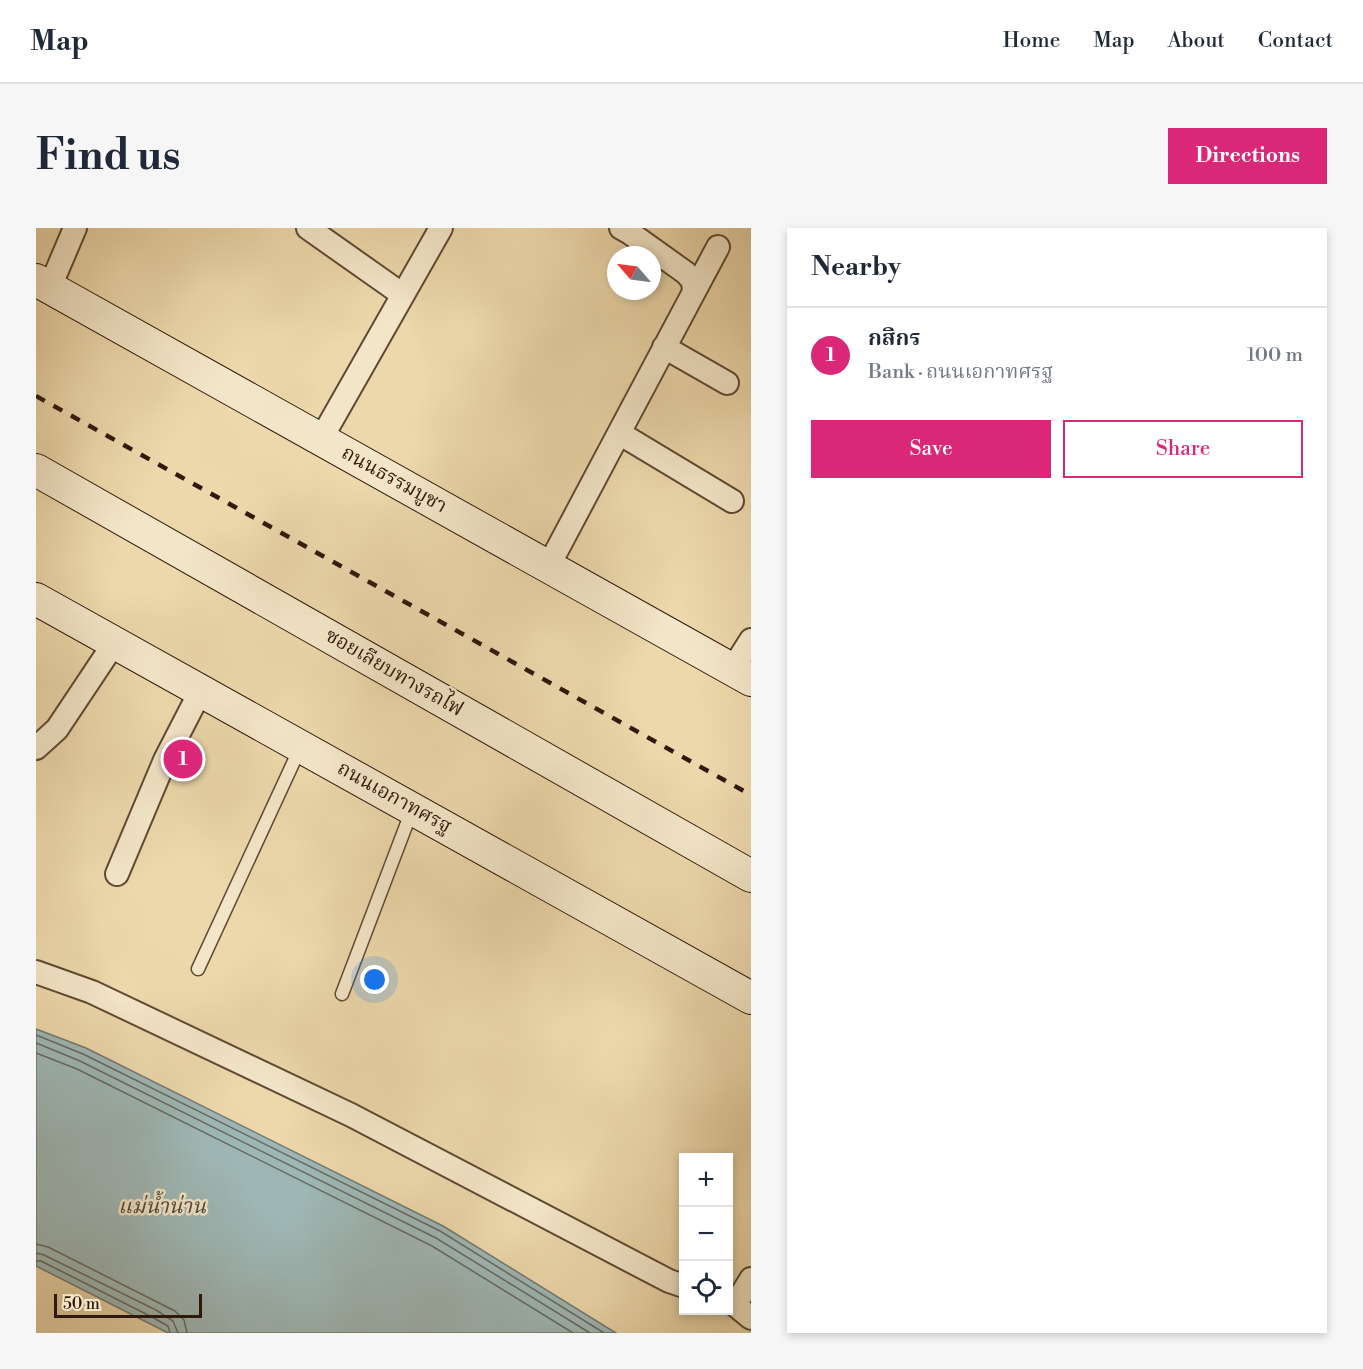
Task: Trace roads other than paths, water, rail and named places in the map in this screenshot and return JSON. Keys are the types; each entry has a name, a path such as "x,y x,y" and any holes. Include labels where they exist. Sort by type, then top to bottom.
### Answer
{"main road":[{"name":"ถนนธรรมบูชา","path":"43,284 742,675"},
{"name":"ซอยเลียบทางรถไฟ","path":"36,470 751,876"},
{"name":"ถนนเอกาทศรฐ","path":"36,598 751,998"}],"street":[{"path":"43,284 75,228"},
{"path":"308,228 403,295"},
{"path":"321,439 441,228"},
{"path":"621,228 686,273 693,280 694,292"},
{"path":"548,567 718,247"},
{"path":"664,347 727,382"},
{"path":"619,433 732,501"},
{"path":"742,675 751,640"},
{"path":"36,748 57,729 115,642"},
{"path":"117,874 165,760 201,690"},
{"path":"36,972 92,992 351,1115 679,1284"},
{"path":"741,1307 751,1279"}],"lane":[{"path":"198,969 301,746"},
{"path":"342,994 412,808"}],"water":[{"name":"แม่น้ำน่าน","path":"36,1029 86,1048 443,1226 616,1333 168,1333 36,1266"}],"railway":[{"path":"36,396 751,795"}],"place":[{"name":"กสิกร","path":"183,759"}]}
